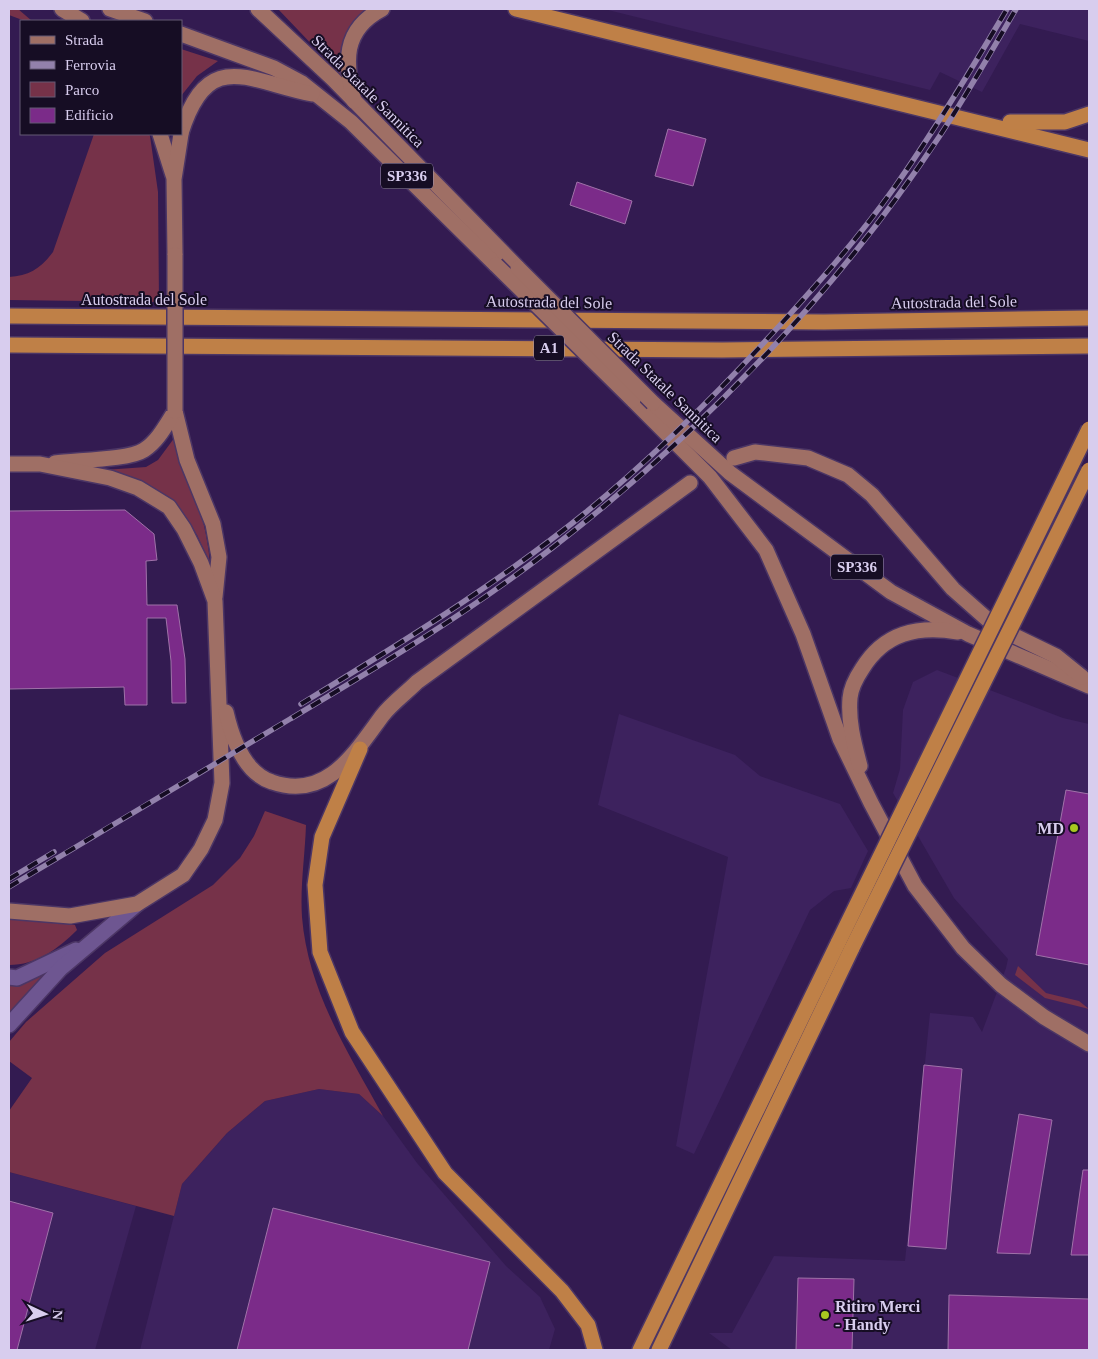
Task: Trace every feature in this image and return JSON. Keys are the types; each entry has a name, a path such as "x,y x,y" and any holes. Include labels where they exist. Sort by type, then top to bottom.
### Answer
{"highway":[{"path":"516,9 1089,150"},
{"path":"971,120 1030,124 1065,122 1089,114"},
{"name":"Autostrada del Sole","path":"9,316 725,322 1089,318"},
{"name":"A1","path":"9,345 722,350 1089,346"},
{"path":"659,1350 846,944 1089,429"},
{"path":"640,1350 1089,470"},
{"path":"360,748 322,837 316,885 320,952 352,1032 445,1174 562,1292 588,1325 595,1350"}],"main road":[{"path":"62,9 80,20"},
{"path":"110,9 142,20"},
{"name":"Strada Statale Sannitica","path":"258,9 355,103 653,403 730,473 891,592 968,634 1089,684"},
{"path":"355,103 347,72 348,49 353,36 364,22 382,9"},
{"name":"Strada Statale Sannitica","path":"182,34 274,68 302,83 313,94 351,122 710,477 766,550 803,634 840,738 871,804"},
{"name":"Strada Statale Sannitica","path":"182,131 189,108 202,89 226,75 242,75 284,88 313,94"},
{"name":"Strada Statale Sannitica","path":"160,135 174,179"},
{"name":"Strada Statale Sannitica","path":"181,135 174,179 175,411 187,460 212,524 219,557 215,600"},
{"path":"9,464 40,464 128,457 144,450 159,436 175,411"},
{"path":"734,458 755,452 808,458 848,475 872,495 953,589 996,627 1056,656 1089,684"},
{"path":"9,1025 61,968 137,904 183,875 201,849 215,820 222,783 215,600 201,563 188,537 168,507 138,488 110,478 40,464"},
{"path":"218,673 229,726 244,760 264,780 287,788 316,784 339,770 360,748 383,714 417,682 690,483"},
{"name":"SP336","path":"871,804 850,730 850,696 855,680 876,649 903,633 945,630 968,634"},
{"path":"871,804 915,886 963,948 1001,985 1044,1017 1088,1044"},
{"path":"9,911 70,916 137,904"},
{"path":"12,979 91,943"}],"shaded area":[{"path":"604,9 1089,9 1089,41 1020,24 982,92 940,72 930,90"},
{"path":"937,670 1063,718 1089,724 1089,1350 732,1350 709,1333 732,1333 774,1256 905,1261 930,1013 973,1017 982,1032 1006,968 1008,959 954,898 893,793 900,769 903,710 913,682"},
{"path":"619,714 735,755 760,776 840,804 868,851 851,888 834,891 810,910 694,1154 676,1146 728,857 598,805"},
{"path":"319,1089 359,1094 383,1116 417,1163 506,1266 540,1297 555,1329 549,1350 140,1350 182,1184 227,1133 265,1101"},
{"path":"9,1172 136,1206 95,1350 9,1350"}],"green space":[{"path":"9,9 18,9 31,20 22,20 9,15"},
{"path":"278,9 367,9 359,15 348,30 341,56 341,75"},
{"path":"182,49 218,61 197,76 182,95"},
{"path":"94,135 150,135 158,192 159,302 9,300 9,277 29,273 44,263 53,252"},
{"path":"175,437 202,516 210,564 197,535 182,514 90,471 146,467 158,460"},
{"path":"265,811 306,825 302,917 312,970 332,1020 383,1116 359,1094 319,1089 265,1101 227,1133 182,1184 174,1216 9,1172 9,1111 32,1078 9,1061 9,1042 26,1022 105,953 213,885 240,858 254,836"},
{"path":"9,916 75,925 77,930 46,955 28,962 9,965"},
{"path":"66,959 9,1019 9,981"},
{"path":"1018,966 1046,993 1079,1001 1089,1009 1045,998 1015,975"}],"building":[{"path":"668,129 706,139 693,186 655,176"},
{"path":"577,182 632,201 625,224 570,205"},
{"path":"125,510 154,534 157,560 146,561 147,605 177,605 185,659 186,703 172,703 171,661 166,618 147,618 147,705 125,705 124,687 9,689 9,511"},
{"path":"1066,790 1089,794 1089,965 1036,955"},
{"path":"924,1065 962,1069 946,1249 908,1246"},
{"path":"1019,1114 1052,1120 1030,1254 997,1253"},
{"path":"1083,1170 1089,1170 1089,1255 1071,1255"},
{"path":"9,1201 53,1213 17,1350 9,1350"},
{"path":"273,1208 490,1262 468,1350 237,1350"},
{"name":"Ritiro Merci - Handy","path":"798,1278 854,1279 852,1350 796,1350"},
{"path":"949,1295 1089,1299 1089,1350 948,1350"}],"railway":[{"path":"301,704 410,637 517,565 585,513 687,422 781,324 868,223 924,144 1007,9"},
{"path":"9,887 424,638 521,572 607,504 661,457 713,409 762,358 810,306 856,251 899,195 939,137 1016,9"},
{"path":"9,879 54,852"}],"place":[{"name":"MD","path":"1074,828"},
{"name":"Ritiro Merci - Handy","path":"825,1315"}]}
